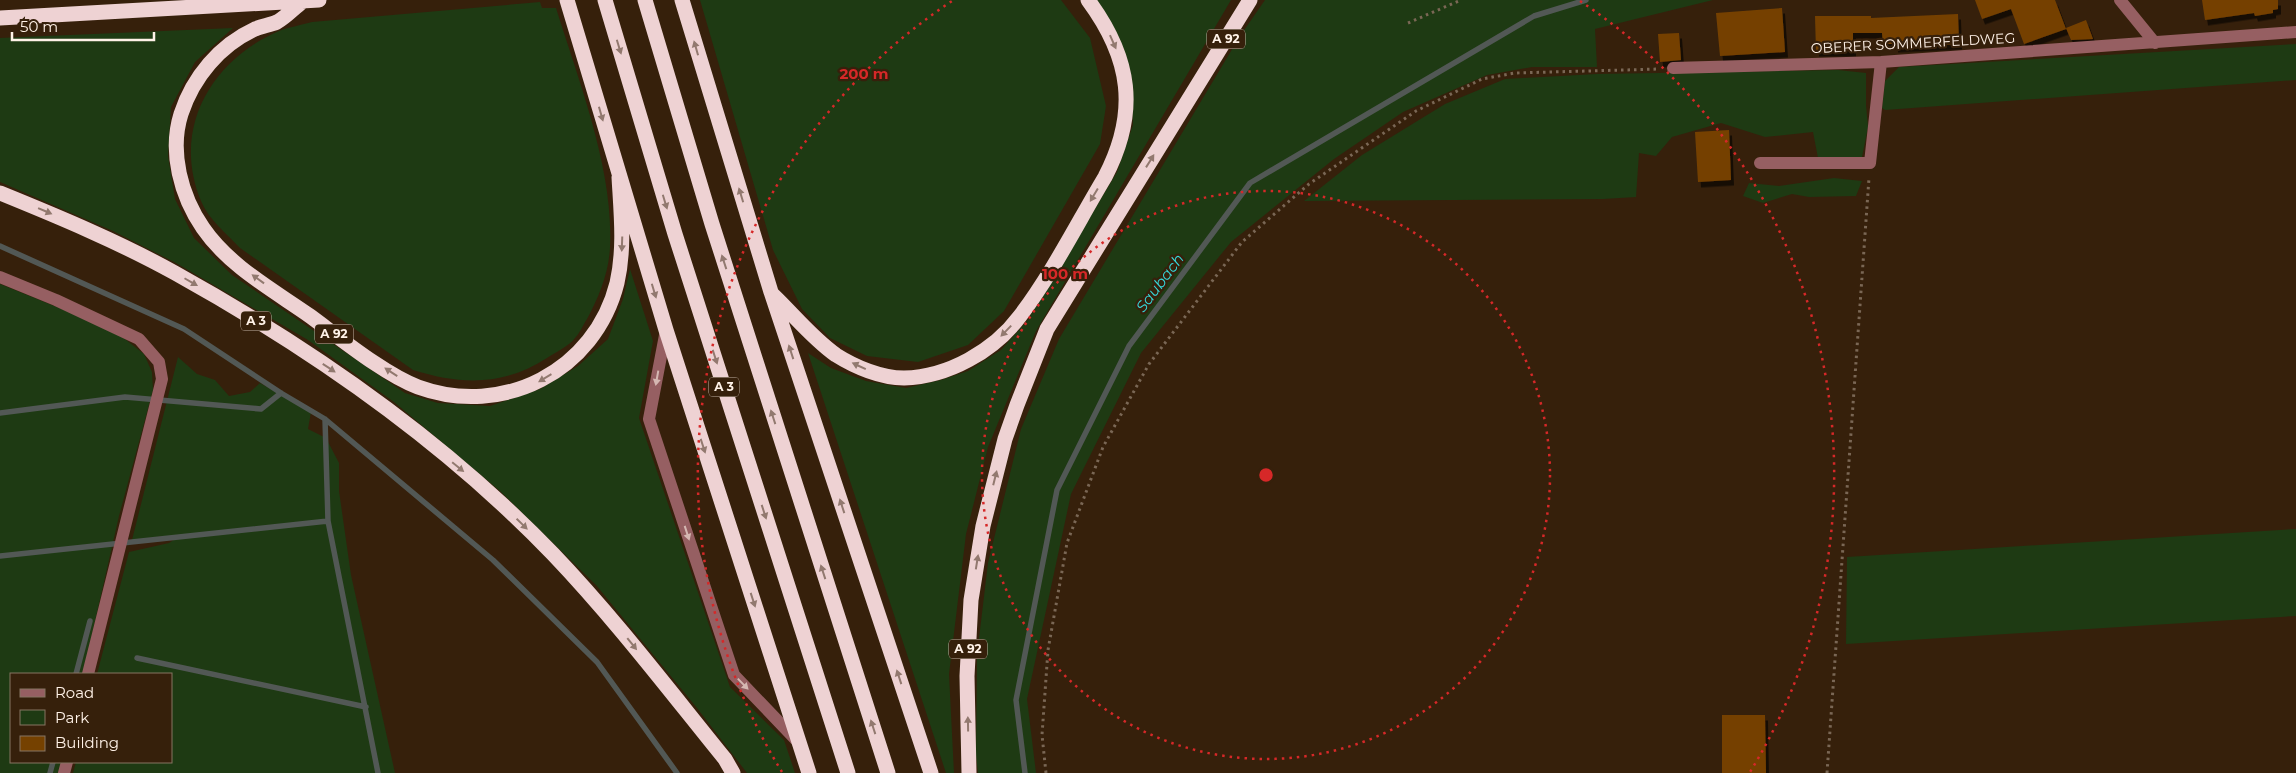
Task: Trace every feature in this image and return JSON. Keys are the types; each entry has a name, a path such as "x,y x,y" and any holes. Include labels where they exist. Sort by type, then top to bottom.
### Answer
{"highway":[{"path":"0,18 319,0"},
{"path":"567,0 666,330 809,773"},
{"name":"A 3","path":"605,0 675,234 848,773"},
{"path":"645,0 715,234 888,773"},
{"path":"682,0 770,292 931,773"},
{"path":"770,292 836,354 861,368 885,376 903,378 947,370 979,353 999,338 1020,317 1030,302 1105,177 1115,158 1125,124 1127,105 1126,83 1122,63 1107,27 1088,0"},
{"name":"A 92","path":"969,773 967,676 971,600 983,526 1005,439 1017,405 1047,329 1250,0"},
{"name":"A 92","path":"302,2 279,21 255,29 235,41 213,59 202,72 181,115 177,155 180,178 188,202 204,229 224,252 354,348 399,378 415,386 452,396 491,396 508,393 544,380 572,358 601,326 616,284 622,257 619,177"},
{"name":"A 3","path":"0,193 82,227 174,272 260,323 371,396 487,490 553,554 614,622 725,759 734,773"}],"street":[{"path":"2120,0 2155,43"},
{"name":"OBERER SOMMERFELDWEG","path":"1673,68 1881,62 2296,32"},
{"path":"1760,163 1870,162 1881,62"},
{"path":"0,277 56,300 139,339 159,362 162,380 88,673"},
{"path":"666,330 649,419 734,675 799,743"}],"path":[{"path":"1408,23 1461,0"},
{"path":"1046,773 1042,735 1048,650 1066,543 1103,447 1149,364 1242,242 1309,184 1416,110 1482,79 1515,73 1673,68"},
{"path":"1827,773 1870,162"}],"green space":[{"path":"700,0 1061,0 1090,38 1106,106 1100,144 1004,311 968,345 918,362 867,356 830,338 802,309 773,250"},
{"path":"1094,0 1231,0 1036,331 988,447 966,534 949,674 954,773 946,773 808,353 831,368 866,381 906,388 941,380 968,371 1001,350 1028,320 1117,172 1133,125 1130,79"},
{"path":"1265,0 1713,0 1595,29 1597,67 1532,67 1487,75 1403,112 1334,159 1231,242 1141,353 1071,494 1027,699 1036,773 978,773 976,755 977,655 988,563 1021,429 1059,339 1240,36"},
{"path":"540,2 542,8 556,8 575,66 601,157 610,218 609,256 599,293 578,334 569,344 558,351 531,367 515,374 498,378 465,380 431,375 413,370 240,248 204,208 193,174 191,148 195,123 203,100 217,79 234,60 255,44 279,31 312,22"},
{"path":"233,28 195,62 171,107 168,156 175,199 194,238 232,275 405,393 438,403 490,406 540,389 578,366 608,339 623,299 630,269 653,341 639,418 730,687 784,740 795,773 747,773 697,708 596,585 500,491 394,402 308,340 176,263 113,231 0,182 0,38"},
{"path":"2296,44 2296,80 1885,110 1882,108 1885,81 1899,67"},
{"path":"1838,70 1866,73 1868,127 1862,157 1818,158 1813,132 1765,137 1721,123 1672,137 1656,156 1639,153 1636,197 1603,199 1304,201 1362,155 1445,104 1505,79 1597,74"},
{"path":"1834,178 1862,181 1856,196 1809,197 1792,194 1763,203 1743,196 1749,183 1779,186"},
{"path":"0,284 99,324 121,336 144,354 152,372 153,390 119,516 83,673 10,673 10,763 61,763 59,773 0,773"},
{"path":"178,357 197,374 215,380 229,396 250,392 260,383 311,412 308,429 326,438 339,463 339,491 351,575 395,773 73,773 76,763 172,763 172,673 97,673 129,552 169,543 175,539 165,536 132,540"},
{"path":"2296,529 2296,616 1846,644 1847,557"}],"building":[{"path":"1975,0 2055,0 2066,29 2024,44 2011,9 1982,19"},
{"path":"2202,0 2278,0 2278,9 2273,10 2273,13 2255,16 2254,13 2205,20"},
{"path":"1782,8 1785,52 1720,56 1716,13"},
{"path":"1958,14 1959,44 1895,47 1895,44 1883,44 1882,33 1853,33 1853,51 1816,51 1815,16 1871,16 1871,18"},
{"path":"2086,20 2093,39 2071,40 2066,28"},
{"path":"1679,33 1681,60 1660,62 1658,34"},
{"path":"1729,130 1731,180 1698,182 1695,132"},
{"path":"1722,715 1765,715 1766,773 1722,773"}],"waterway":[{"name":"Saubach","path":"1025,773 1016,700 1057,490 1129,346 1250,183 1534,16 1586,0"},
{"path":"0,246 184,329 281,393 325,419 493,560 597,662 677,773"},
{"path":"0,413 125,397 261,409 281,393"},
{"path":"325,419 328,521 378,773"},
{"path":"0,556 328,521"},
{"path":"76,673 90,621"},
{"path":"137,658 366,707"},
{"path":"50,773 53,763"}]}
